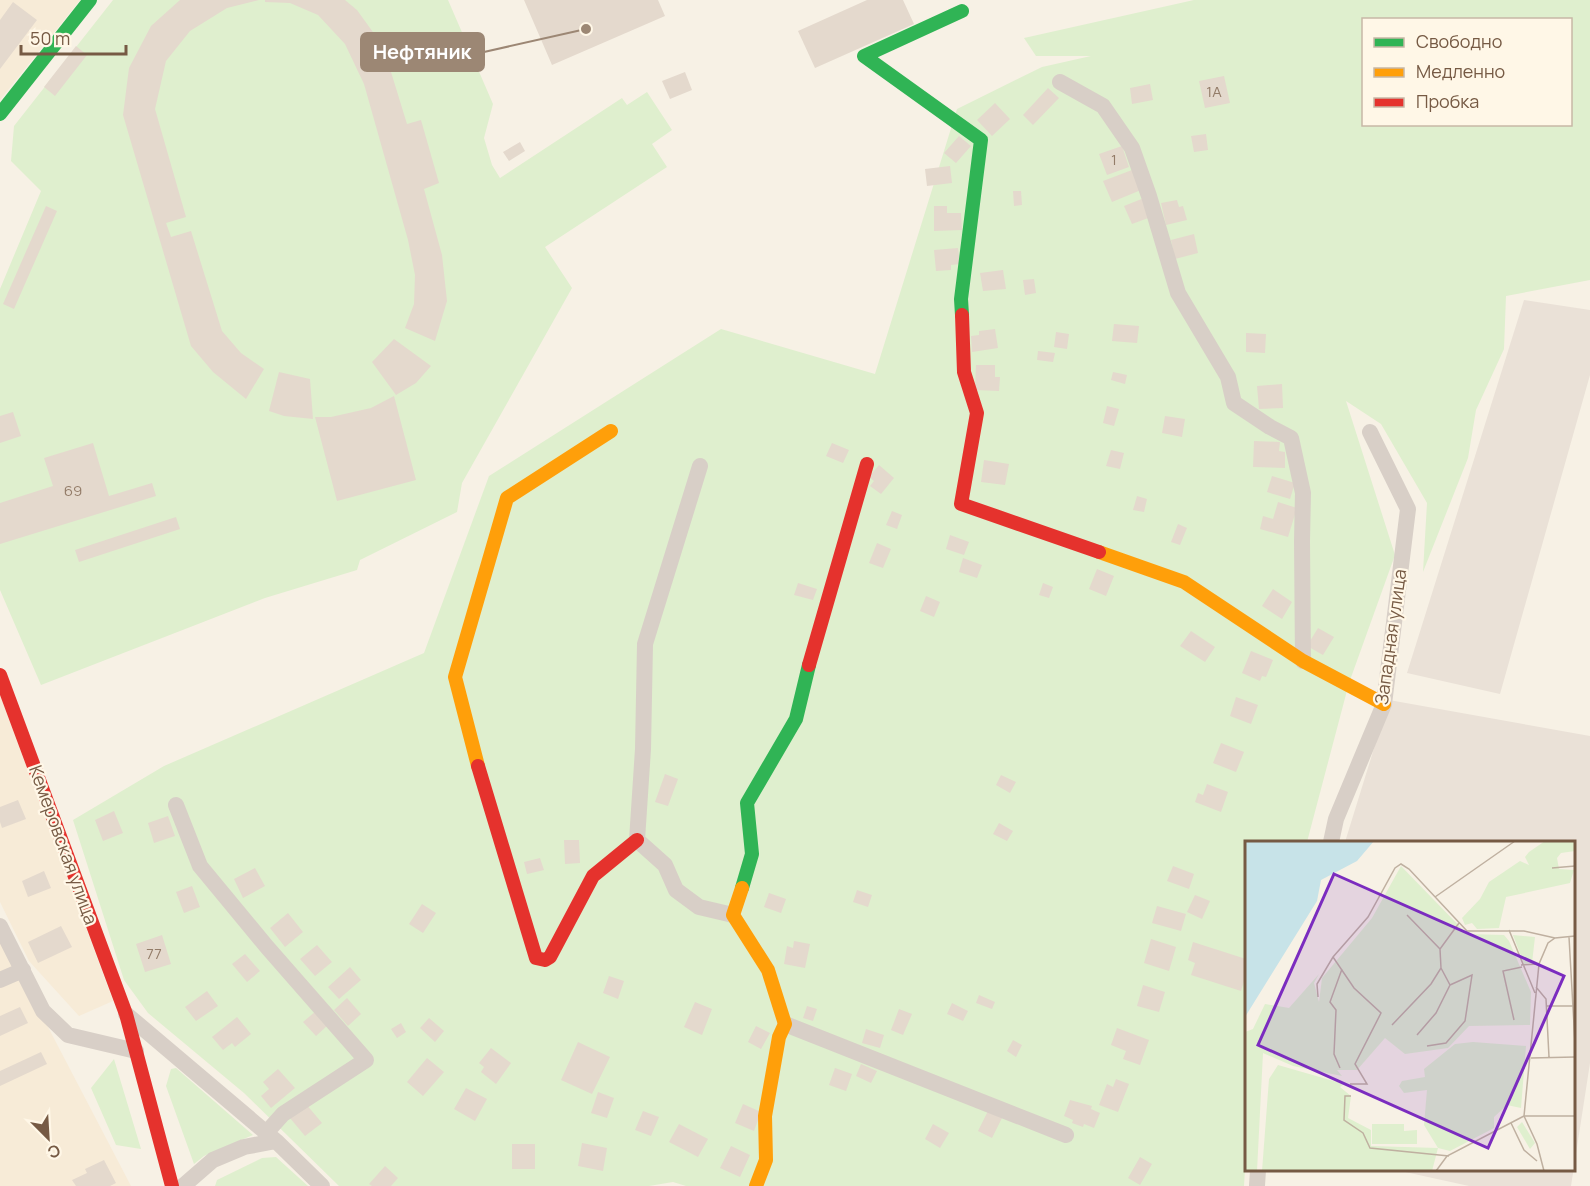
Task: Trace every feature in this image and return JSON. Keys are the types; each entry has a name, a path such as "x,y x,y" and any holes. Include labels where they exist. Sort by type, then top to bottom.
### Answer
{"street":[{"path":"0,114 90,0"},
{"path":"962,11 864,56 981,140 961,298 964,372 977,413 961,504 1184,582 1303,661 1384,704"},
{"path":"1060,82 1102,106 1132,148 1178,293 1228,377 1234,403 1291,438 1304,493 1303,661"},
{"path":"611,431 507,498 455,676 481,778 536,958 544,960 549,957 593,876 637,840 643,750 645,644 700,466"},
{"name":"Западная улица","path":"1331,841 1336,819 1384,704 1408,509 1370,432"},
{"path":"733,915 752,854 747,803 796,719 816,636 867,464"},
{"name":"Кемеровская улица","path":"0,675 126,1014 172,1186"},
{"path":"176,805 200,866 366,1060 283,1114 271,1137 213,1160 183,1186"},
{"path":"637,840 665,865 676,890 699,907 733,915 768,970 785,1024 779,1037 765,1116 766,1160 756,1186"},
{"path":"0,926 43,1011 68,1035 136,1051"},
{"path":"0,980 23,970"},
{"name":"Кемеровская улица","path":"126,1014 271,1137 322,1186"},
{"path":"785,1024 1066,1135"},
{"path":"1257,1186 1258,1171"}],"shaded area":[{"path":"0,0 80,0 0,100"},
{"path":"1524,300 1590,310 1590,375 1500,694 1407,673"},
{"path":"0,695 113,1001 79,1016 29,961 0,902"},
{"path":"1389,700 1590,736 1590,1063 1575,1160 1575,841 1345,841"},
{"path":"0,935 131,1186 0,1186"},
{"path":"1401,1171 1573,1171 1571,1186 1469,1186"}],"green space":[{"path":"113,0 448,0 493,104 484,138 492,165 500,178 622,98 627,105 647,92 672,130 652,144 667,167 545,247 572,288 462,483 457,512 360,560 357,570 265,598 41,685 0,590 0,289 41,191 11,161 14,126"},
{"path":"1194,0 1590,0 1590,280 1506,296 1504,349 1476,410 1468,458 1423,572 1427,503 1381,424 1346,401 1395,555 1349,683 1307,841 1245,841 1244,1186 686,1186 673,1182 649,1186 339,1186 244,1093 148,1013 124,980 73,820 164,766 424,653 489,476 721,329 875,374 957,109 1042,67 1091,56 1036,56 1024,38"},
{"path":"114,1059 141,1149 116,1145 91,1088"},
{"path":"176,1068 253,1135 204,1156 194,1164 166,1086 171,1069"},
{"path":"276,1157 308,1186 215,1186 217,1180 262,1158"}],"building":[{"path":"180,0 259,0 227,8 190,31 166,61 155,109 186,217 166,223 171,237 191,231 222,331 241,353 264,369 246,399 213,372 191,346 123,115 129,68 151,26"},
{"path":"265,0 345,0 357,10 383,46 407,124 421,120 439,183 424,189 442,255 447,301 435,341 405,328 414,304 415,275 408,240 364,84 345,44 318,15 290,3 265,2"},
{"path":"524,0 658,0 665,16 552,65"},
{"path":"867,0 903,0 914,24 815,68 798,31"},
{"path":"13,2 37,20 0,69 0,20"},
{"path":"76,46 87,55 55,96 44,87"},
{"path":"685,72 692,90 670,99 662,81"},
{"path":"1224,76 1230,103 1205,108 1199,81"},
{"path":"1150,84 1153,100 1132,104 1130,88"},
{"path":"1048,88 1059,98 1033,125 1023,115"},
{"path":"995,103 1010,119 992,136 977,120"},
{"path":"1206,134 1208,150 1194,152 1191,136"},
{"path":"959,136 971,146 956,163 944,153"},
{"path":"520,142 525,151 509,161 503,152"},
{"path":"1122,146 1129,167 1107,175 1099,154"},
{"path":"950,166 952,183 927,186 925,169"},
{"path":"1132,170 1141,190 1112,202 1103,181"},
{"path":"1013,191 1021,191 1022,205 1014,206"},
{"path":"1144,198 1151,217 1132,224 1124,206"},
{"path":"1177,200 1179,207 1183,206 1187,220 1166,225 1161,203"},
{"path":"46,206 57,211 14,309 3,304"},
{"path":"934,206 947,206 947,213 961,213 962,230 934,231"},
{"path":"1194,234 1198,253 1175,259 1171,240"},
{"path":"958,248 960,264 951,265 951,270 936,271 934,250"},
{"path":"1003,270 1006,289 983,291 980,273"},
{"path":"1034,279 1036,293 1025,295 1023,280"},
{"path":"1114,324 1139,326 1137,343 1112,341"},
{"path":"995,329 998,348 972,352 971,336 979,335 979,331"},
{"path":"1056,332 1069,334 1067,349 1054,347"},
{"path":"1246,333 1266,334 1265,353 1246,352"},
{"path":"394,339 431,366 416,383 396,395 372,362"},
{"path":"1038,351 1055,353 1053,362 1037,360"},
{"path":"976,365 995,365 995,377 1000,377 999,391 975,390"},
{"path":"279,372 310,379 313,419 284,416 269,411"},
{"path":"1113,372 1127,375 1125,384 1111,380"},
{"path":"1282,384 1283,408 1259,409 1257,386"},
{"path":"394,396 416,480 337,501 315,417 331,417 371,408"},
{"path":"1107,406 1119,409 1114,426 1103,423"},
{"path":"13,412 21,436 0,443 0,416"},
{"path":"1165,416 1185,419 1182,437 1162,433"},
{"path":"1254,441 1280,442 1279,451 1285,452 1285,468 1253,467"},
{"path":"93,443 109,496 152,483 156,496 0,544 0,503 53,486 44,458"},
{"path":"832,443 849,450 843,463 826,456"},
{"path":"1111,450 1124,453 1120,469 1106,466"},
{"path":"984,460 1009,464 1005,485 981,482"},
{"path":"879,465 894,478 881,494 870,486 874,481 869,477"},
{"path":"1272,476 1295,483 1290,499 1267,492"},
{"path":"1137,496 1147,499 1144,512 1133,510"},
{"path":"1278,502 1297,508 1288,537 1260,529 1263,516 1273,519"},
{"path":"892,511 902,515 897,529 886,525"},
{"path":"176,517 180,529 79,562 75,550"},
{"path":"1178,524 1187,528 1180,545 1171,542"},
{"path":"950,535 969,542 964,555 946,549"},
{"path":"877,543 891,549 883,568 869,563"},
{"path":"963,558 982,565 977,578 959,572"},
{"path":"1097,569 1114,576 1106,596 1089,589"},
{"path":"798,583 817,589 813,600 794,595"},
{"path":"1043,583 1053,587 1049,598 1039,595"},
{"path":"1273,589 1292,602 1282,619 1262,606"},
{"path":"926,596 940,602 934,617 920,611"},
{"path":"1318,628 1334,637 1323,655 1307,646"},
{"path":"1191,631 1215,647 1205,662 1180,646"},
{"path":"1251,651 1273,660 1266,677 1262,676 1260,681 1242,673"},
{"path":"1236,697 1258,705 1251,724 1230,716"},
{"path":"1221,743 1244,752 1236,772 1213,763"},
{"path":"665,774 678,779 668,806 655,802"},
{"path":"1001,775 1016,782 1010,793 996,785"},
{"path":"1207,784 1228,792 1221,812 1195,802 1198,793 1203,795"},
{"path":"18,800 26,819 2,828 0,807"},
{"path":"114,811 123,833 103,841 95,820"},
{"path":"168,816 175,836 154,843 148,823"},
{"path":"999,823 1013,831 1007,841 993,834"},
{"path":"564,840 579,840 580,863 565,864"},
{"path":"540,858 544,870 527,874 524,862"},
{"path":"1173,866 1194,874 1189,889 1167,881"},
{"path":"255,868 265,886 243,898 234,879"},
{"path":"44,871 51,888 28,897 22,881"},
{"path":"192,886 200,907 184,913 176,892"},
{"path":"857,890 872,895 868,907 853,902"},
{"path":"769,893 786,899 781,913 764,907"},
{"path":"1195,895 1210,901 1202,919 1187,912"},
{"path":"422,904 436,913 423,933 409,924"},
{"path":"1157,906 1186,914 1181,931 1152,923"},
{"path":"288,913 303,932 285,947 270,928"},
{"path":"61,926 72,947 38,963 28,942"},
{"path":"162,935 171,964 145,972 136,944"},
{"path":"1151,939 1176,947 1169,971 1144,963"},
{"path":"794,941 810,944 805,968 784,964 787,946 793,948"},
{"path":"1193,942 1245,959 1245,978 1241,991 1191,975 1195,963 1188,960"},
{"path":"317,945 332,962 315,976 300,959"},
{"path":"245,954 260,971 247,982 232,964"},
{"path":"350,967 361,980 339,999 328,987"},
{"path":"609,976 624,981 618,999 603,993"},
{"path":"1143,985 1165,992 1159,1012 1137,1006"},
{"path":"207,991 218,1006 196,1021 185,1007"},
{"path":"979,995 995,1002 992,1009 976,1003"},
{"path":"347,998 361,1014 348,1026 334,1010"},
{"path":"695,1002 712,1009 702,1035 684,1027"},
{"path":"952,1003 968,1011 963,1021 947,1014"},
{"path":"807,1006 817,1009 813,1021 803,1018"},
{"path":"20,1007 28,1023 0,1036 0,1016"},
{"path":"899,1009 912,1014 903,1035 891,1030"},
{"path":"316,1011 328,1025 316,1036 303,1022"},
{"path":"237,1017 251,1034 235,1047 232,1043 223,1050 212,1037"},
{"path":"429,1018 444,1031 435,1042 420,1028"},
{"path":"401,1023 406,1032 397,1038 391,1029"},
{"path":"756,1026 770,1033 761,1049 748,1042"},
{"path":"1117,1028 1149,1040 1140,1065 1123,1059 1126,1051 1111,1045"},
{"path":"866,1029 884,1035 880,1048 862,1043"},
{"path":"1013,1040 1022,1045 1016,1057 1007,1051"},
{"path":"578,1042 610,1057 592,1094 561,1080"},
{"path":"491,1048 511,1063 496,1084 481,1072 484,1067 479,1063"},
{"path":"41,1052 47,1064 0,1086 0,1071"},
{"path":"427,1058 444,1072 423,1096 407,1082"},
{"path":"861,1064 877,1071 871,1083 856,1076"},
{"path":"835,1068 852,1074 846,1091 829,1085"},
{"path":"278,1069 295,1088 271,1108 261,1096 269,1089 263,1082"},
{"path":"1116,1079 1129,1084 1118,1112 1099,1105 1107,1084 1113,1087"},
{"path":"466,1088 487,1099 475,1121 454,1109"},
{"path":"598,1092 614,1098 607,1118 591,1113"},
{"path":"1070,1100 1092,1106 1091,1109 1100,1113 1094,1128 1072,1123 1073,1120 1064,1116"},
{"path":"306,1104 322,1123 305,1136 290,1118"},
{"path":"743,1104 761,1112 754,1131 735,1123"},
{"path":"989,1109 1003,1116 992,1138 978,1131"},
{"path":"643,1111 659,1117 651,1136 635,1130"},
{"path":"679,1124 708,1139 698,1157 669,1142"},
{"path":"933,1124 949,1133 940,1148 925,1139"},
{"path":"582,1143 607,1148 603,1171 578,1166"},
{"path":"512,1144 535,1144 535,1169 512,1169"},
{"path":"731,1146 750,1155 740,1177 720,1168"},
{"path":"1140,1157 1152,1164 1140,1185 1128,1178"},
{"path":"104,1160 116,1183 110,1186 76,1186 72,1180 87,1173 85,1169"},
{"path":"385,1166 398,1178 391,1186 369,1184"}],"traffic: fast":[{"path":"0,114 90,0"},
{"path":"962,11 864,56 981,140 961,299 962,315"},
{"path":"742,888 752,854 747,803 796,719 809,665"}],"traffic: slow":[{"path":"478,766 455,677 507,498 611,431"},
{"path":"1099,552 1184,582 1303,661 1384,704"},
{"path":"742,888 733,915 768,970 785,1024 779,1037 765,1116 766,1160 756,1186"}],"traffic: jam":[{"path":"962,315 964,372 977,413 961,504 1099,552"},
{"path":"809,665 867,464"},
{"path":"0,675 126,1014 172,1186"},
{"path":"478,766 536,958 545,960 550,957 593,876 637,840"}],"place":[{"name":"Нефтяник","path":"586,29"}]}
